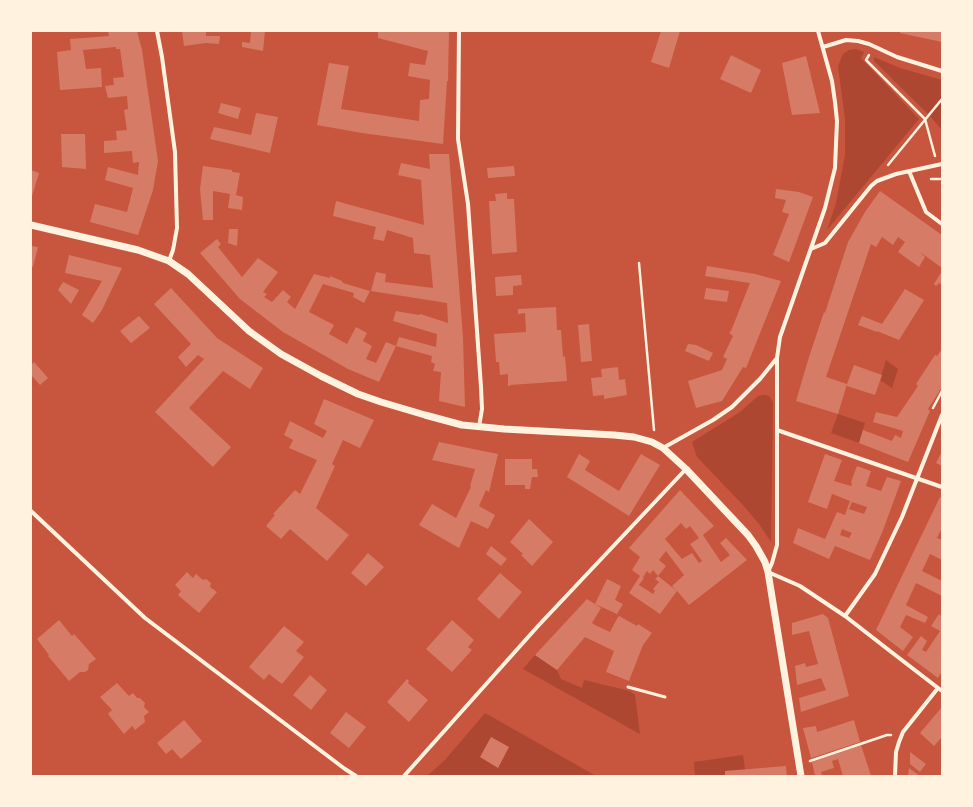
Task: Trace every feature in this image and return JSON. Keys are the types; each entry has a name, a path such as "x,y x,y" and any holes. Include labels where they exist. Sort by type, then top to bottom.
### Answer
{"street":[{"path":"157,31 175,152 177,228 170,261"},
{"path":"459,31 458,139 468,204 481,380 482,401 479,427"},
{"path":"768,572 777,545 778,346 831,189 835,168 837,121 835,102 832,81 818,31"},
{"path":"823,47 846,40 858,41 870,44 897,57 942,71"},
{"path":"811,250 825,243 874,184 888,177 940,164"},
{"path":"909,172 926,212 942,224"},
{"path":"31,225 138,250 170,261 188,274 249,331 281,354 308,370 358,394 448,422 479,427 524,431 634,437 652,442 663,448 686,469 748,535 761,555 768,572 801,776"},
{"path":"663,448 713,420 732,407 760,380 777,358"},
{"path":"845,616 875,574 902,517 942,415"},
{"path":"777,430 942,487"},
{"path":"404,776 536,628 686,469"},
{"path":"31,511 145,618 332,760 356,776"},
{"path":"768,572 800,586 845,616 940,690 904,732 896,752 895,776"}],"lane":[{"path":"628,687 665,697"}],"path":[{"path":"869,54 866,60 925,119 940,164"},
{"path":"886,168 942,99"},
{"path":"639,263 654,422 652,442"},
{"path":"799,764 887,735 895,735"}],"shaded area":[{"path":"856,49 864,52 861,58 919,119 827,230 836,203 845,155 845,119 838,66 843,54 849,50"},
{"path":"874,57 900,68 942,80 942,130 929,115 874,61"},
{"path":"886,360 898,369 892,388 880,380"},
{"path":"758,396 769,396 773,402 771,542 759,524 742,504 697,457 692,442 740,412"},
{"path":"838,414 865,423 859,443 831,433"},
{"path":"535,655 557,670 561,679 582,688 584,680 630,691 635,695 640,734 523,669"},
{"path":"485,713 596,776 427,776 445,760"},
{"path":"743,755 745,770 725,771 725,776 695,776 694,762"}],"building":[{"path":"108,31 137,31 142,50 158,161 153,190 138,235 90,222 95,204 127,212 133,188 105,180 108,167 138,175 139,162 133,163 132,151 104,153 104,141 117,140 116,131 127,130 124,110 128,109 127,96 108,98 105,86 114,85 113,78 124,77 120,49 116,49 116,47 83,50 86,69 101,68 102,87 60,90 57,52 71,50 70,39 109,36"},
{"path":"182,31 206,31 206,36 220,36 219,44 206,43 184,46"},
{"path":"251,31 265,31 263,51 242,47 242,42 250,43"},
{"path":"378,31 449,31 448,81 443,144 362,133 317,125 329,63 349,66 341,109 419,121 420,100 429,99 430,80 408,76 410,63 425,65 428,51 378,38"},
{"path":"661,31 680,31 669,68 651,62"},
{"path":"900,31 942,31 942,42 900,33"},
{"path":"731,55 761,70 751,93 720,79"},
{"path":"806,56 820,113 792,115 782,63"},
{"path":"221,103 241,108 238,119 218,113"},
{"path":"256,113 278,117 270,153 210,139 214,127 251,135"},
{"path":"61,134 85,134 86,169 62,167"},
{"path":"429,154 449,154 463,338 465,407 439,401 441,372 433,371 435,364 431,362 432,356 396,346 399,337 436,347 437,334 393,321 396,311 420,314 448,323 447,303 371,291 376,272 386,274 385,282 433,288 430,255 414,253 413,238 387,230 384,241 373,239 376,227 333,216 336,201 424,225 421,180 398,175 401,163 430,169"},
{"path":"203,166 232,170 232,172 240,173 236,195 243,197 242,210 228,208 230,194 213,191 213,220 203,220 200,189"},
{"path":"514,166 515,176 488,178 487,168"},
{"path":"31,170 39,173 32,196 31,196"},
{"path":"776,189 799,192 813,197 789,262 773,255 789,214 782,212 786,200 775,198"},
{"path":"880,191 942,235 942,268 920,252 925,257 919,267 898,252 905,242 898,237 893,245 882,237 876,247 871,244 826,377 847,384 838,414 796,401 809,357 848,242 865,212"},
{"path":"507,193 507,199 514,199 517,252 492,254 489,201 496,201 495,194"},
{"path":"229,229 238,229 237,246 228,243"},
{"path":"217,239 221,244 218,247 242,277 258,258 278,272 263,292 267,294 264,297 272,302 283,290 291,297 287,302 295,309 314,274 330,278 330,276 342,281 343,283 370,291 364,303 353,297 354,293 323,284 309,312 334,325 329,334 347,344 356,327 367,333 363,341 372,346 366,359 376,363 386,342 396,346 379,382 348,369 283,332 240,299 200,253"},
{"path":"31,246 38,247 33,267 31,266"},
{"path":"69,255 122,268 102,310 93,323 82,315 102,281 65,273"},
{"path":"707,266 755,274 781,281 746,368 743,367 722,401 696,408 688,381 722,370 727,359 723,357 733,336 729,333 750,283 705,276"},
{"path":"942,271 942,285 939,283 936,286 934,284"},
{"path":"521,275 522,285 513,286 513,295 496,296 495,277"},
{"path":"63,282 79,290 71,304 58,290"},
{"path":"171,288 217,338 263,368 250,389 223,371 189,408 231,447 213,467 155,412 204,359 198,355 186,367 178,357 191,344 154,304"},
{"path":"706,288 729,291 727,302 704,299"},
{"path":"905,289 924,300 899,340 858,325 862,316 882,324"},
{"path":"556,307 557,330 561,330 567,381 508,386 508,374 500,375 499,362 496,362 494,334 526,332 525,313 518,314 518,309"},
{"path":"139,316 150,328 131,343 120,331"},
{"path":"589,324 592,361 581,362 578,325"},
{"path":"688,344 696,345 713,353 709,361 685,351"},
{"path":"942,349 942,387 928,409 930,411 908,462 859,443 863,430 892,441 895,435 901,438 903,431 873,422 876,412 897,417 918,386 916,384 935,355 937,356"},
{"path":"34,362 48,378 40,385 31,375 31,365"},
{"path":"854,365 882,375 875,395 847,386"},
{"path":"618,367 619,380 625,379 627,395 604,399 604,395 593,396 591,378 602,377 601,369"},
{"path":"324,399 374,420 360,448 343,440 332,464 335,466 316,508 349,535 327,561 290,529 281,539 266,526 275,515 273,514 295,490 300,494 317,460 289,448 293,440 284,435 290,421 323,438 327,431 314,424"},
{"path":"439,442 498,454 489,492 486,490 479,506 495,515 488,529 471,521 459,548 419,525 432,504 456,518 471,487 475,469 432,460"},
{"path":"942,451 942,466 936,463"},
{"path":"579,454 590,461 585,470 619,491 641,454 660,465 629,516 567,477"},
{"path":"825,454 842,460 834,481 851,486 857,466 871,471 866,486 881,491 887,477 901,481 882,533 870,560 835,546 829,559 793,543 798,528 825,539 837,512 845,515 850,501 825,491 832,494 827,509 808,502","holes":["852,502 867,507 864,514 849,509","842,529 852,533 849,538 840,535"]},
{"path":"505,459 532,459 532,469 537,469 538,477 532,477 530,489 525,489 525,485 505,485"},
{"path":"680,490 714,526 703,535 721,562 730,555 720,543 726,538 747,560 689,605 677,591 660,614 629,593 640,576 632,570 640,557 629,548","holes":["681,523 686,529 690,526 699,538 690,544 702,561 699,563 692,553 682,559 665,539","666,551 684,575 672,586 677,591 658,576 666,566 659,560","653,570 658,576 655,579 659,582 653,589 655,591 653,594 639,585 647,571 650,574"]},
{"path":"940,497 942,497 942,528 937,538 942,540 942,560 930,554 922,571 942,581 942,596 916,583 906,605 928,617 925,623 906,615 900,627 913,637 903,651 876,630"},
{"path":"529,519 553,542 532,566 521,555 523,554 510,542"},
{"path":"491,546 507,559 501,566 486,554"},
{"path":"368,553 384,567 366,586 351,573"},
{"path":"187,572 193,578 196,574 203,580 206,579 211,583 210,587 217,592 199,613 178,595 181,591 175,585"},
{"path":"500,573 522,592 499,619 477,599"},
{"path":"607,579 621,586 615,600 623,604 617,614 595,604"},
{"path":"587,599 601,608 592,623 595,625 610,632 619,616 637,626 638,624 652,633 643,645 629,681 606,672 614,651 585,637 557,670 535,655"},
{"path":"823,614 828,618 849,696 801,712 799,698 826,690 821,678 797,685 795,666 805,663 806,667 818,664 809,631 792,635 792,623"},
{"path":"939,614 942,617 942,671 938,678 907,655 921,636 927,641 922,650 926,652 940,631 931,626"},
{"path":"59,620 72,636 74,634 96,659 89,664 88,670 85,672 80,672 69,681 48,656 49,655 37,639"},
{"path":"452,620 474,640 468,647 472,650 452,672 426,649"},
{"path":"284,626 304,642 296,651 304,657 282,684 269,674 264,680 249,667"},
{"path":"310,675 327,690 311,710 293,695"},
{"path":"407,679 409,681 408,683 428,700 409,722 387,702"},
{"path":"117,683 129,696 133,693 137,698 140,698 145,703 144,707 149,712 144,716 145,722 135,730 132,726 124,734 108,714 112,710 100,697"},
{"path":"942,707 942,737 934,746 920,733"},
{"path":"346,712 366,727 349,748 330,733"},
{"path":"184,720 202,741 181,759 172,749 166,754 157,743"},
{"path":"854,720 860,742 811,758 803,728 816,726 817,732"},
{"path":"491,737 509,747 498,768 480,757"},
{"path":"861,745 871,776 843,776 838,759 832,761 834,768 821,772 822,776 815,776 812,762"},
{"path":"910,752 926,764 920,772 910,764"},
{"path":"786,766 787,776 725,776 725,771"},
{"path":"909,768 920,776 908,776"}]}
